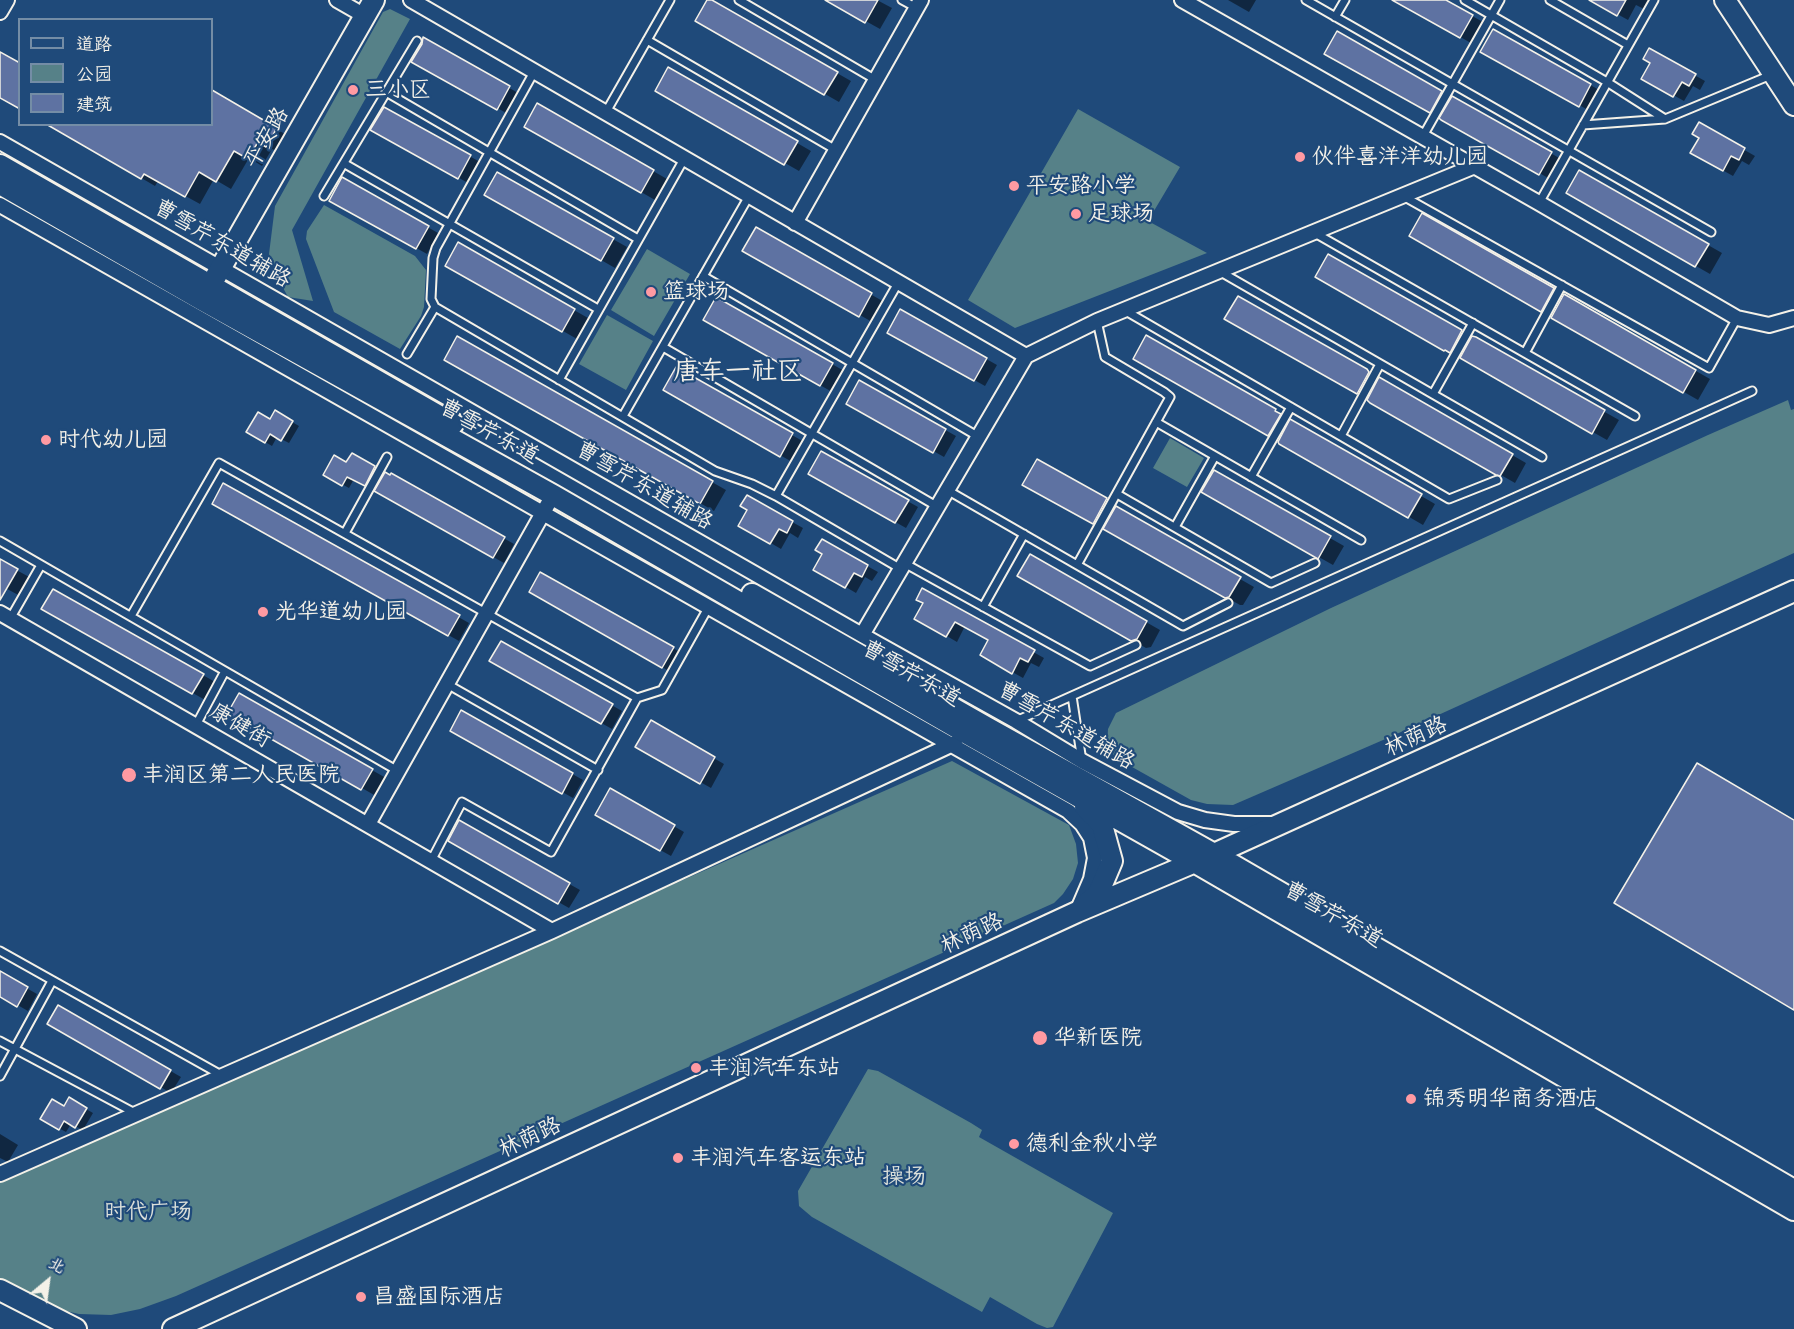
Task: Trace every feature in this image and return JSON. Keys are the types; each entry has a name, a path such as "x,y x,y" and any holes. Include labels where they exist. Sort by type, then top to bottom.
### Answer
{"main road":[{"path":"1725,0 1794,105"},
{"name":"平安路","path":"202,300 370,8"},
{"name":"曹雪芹东道","path":"0,165 202,300 979,732 1072,793 1196,862 1794,1210"},
{"name":"曹雪芹东道","path":"0,184 202,300 979,732 1214,854 1794,1190"},
{"name":"林荫路","path":"173,1329 1077,912 1214,854 1794,591"},
{"path":"1072,793 1102,825 1112,861 1098,894 1077,912"},
{"path":"0,1290 76,1329"}],"street":[{"path":"0,12 7,0"},
{"path":"337,0 370,8"},
{"path":"411,0 1026,356"},
{"path":"1182,0 1423,136 1737,318 1769,325 1794,318"},
{"path":"795,223 919,4"},
{"name":"曹雪芹东道辅路","path":"0,142 861,635 1016,721 1082,761 1178,812 1205,820 1234,824 1281,824"},
{"path":"861,635 1026,356 1097,321 1475,166"},
{"path":"0,205 202,300 542,514 1068,811 1082,824 1091,838 1095,858 1091,879 1077,912"},
{"path":"368,824 553,495"},
{"name":"康健街","path":"5,615 552,931"},
{"path":"0,1174 552,931 979,732 1016,721"}],"lane":[{"path":"605,113 670,0"},
{"path":"738,0 876,80"},
{"path":"902,0 919,4"},
{"path":"1306,0 1711,232"},
{"path":"1335,17 1345,0"},
{"path":"1464,0 1607,82 1665,119"},
{"path":"1423,136 1500,0"},
{"path":"1550,0 1628,45"},
{"path":"1539,203 1654,0"},
{"path":"324,196 417,40"},
{"path":"647,40 836,150"},
{"path":"534,72 436,248 433,258 431,299 435,308 715,471 752,484 776,496 1090,666 1136,645"},
{"path":"1583,125 1665,119 1773,74"},
{"path":"386,92 638,239"},
{"path":"559,380 684,159"},
{"path":"345,164 598,309"},
{"path":"623,416 749,196"},
{"path":"1403,196 1709,368 1737,318"},
{"path":"1313,232 1635,416"},
{"path":"1219,272 1542,457"},
{"path":"703,276 979,436"},
{"path":"776,496 898,283"},
{"path":"1525,353 1562,285"},
{"path":"407,354 435,308"},
{"path":"1124,310 1449,499 1497,480"},
{"path":"1077,565 1170,397 1105,357 1097,321"},
{"path":"1433,394 1473,323"},
{"path":"663,347 938,507"},
{"path":"1341,436 1380,364"},
{"path":"1016,721 1752,391"},
{"path":"1251,477 1291,407"},
{"path":"1156,422 1360,540"},
{"path":"1175,527 1215,456"},
{"path":"345,533 387,457"},
{"path":"131,616 219,463 637,698"},
{"path":"947,490 1183,626 1228,603"},
{"path":"1117,494 1271,583 1316,563"},
{"path":"983,607 1024,534"},
{"path":"0,541 398,771"},
{"path":"5,615 41,565"},
{"path":"431,861 462,802 551,852 637,698 662,690 708,608"},
{"path":"196,725 225,671"},
{"path":"447,684 598,770"},
{"path":"1072,696 1082,761"},
{"path":"0,951 223,1076"},
{"path":"0,1076 52,981"},
{"path":"0,1041 137,1114"}],"green space":[{"path":"390,9 410,19 292,230 313,301 288,297 274,271 269,254 275,206 383,12"},
{"path":"1078,109 1180,167 1148,221 1207,253 1015,328 968,300"},
{"path":"324,205 415,256 426,270 424,307 421,316 400,349 334,312 306,239 307,231"},
{"name":"篮球场","path":"647,249 690,274 654,336 611,310"},
{"path":"607,315 653,341 626,390 579,364"},
{"path":"1788,400 1791,410 1794,409 1794,553 1390,737 1233,805 1207,804 1191,800 1116,758 1107,748 1108,729 1116,713 1331,608"},
{"path":"1170,438 1204,458 1187,487 1153,468"},
{"name":"时代广场","path":"952,761 1069,825 1076,844 1078,863 1073,879 1054,903 176,1296 140,1309 111,1315 79,1314 57,1309 0,1280 0,1182"},
{"name":"操场","path":"868,1069 878,1071 971,1123 982,1130 979,1137 1113,1213 1053,1327 1047,1328 1037,1324 990,1297 982,1312 812,1217 799,1206 798,1191"}],"building":[{"path":"707,0 712,0 838,72 824,95 695,21"},
{"path":"825,0 878,0 865,23"},
{"path":"1392,0 1446,0 1473,15 1460,38"},
{"path":"1589,0 1626,0 1617,16"},
{"path":"1493,29 1591,84 1579,107 1480,52"},
{"path":"1337,31 1442,91 1430,113 1324,54"},
{"path":"423,37 510,86 497,110 411,62 422,44"},
{"path":"1649,48 1696,74 1689,86 1682,82 1673,97 1641,79 1650,63 1643,59"},
{"path":"0,52 18,62 18,108 0,98"},
{"path":"668,67 798,141 784,165 655,91"},
{"path":"213,91 277,128 266,147 258,142 248,159 234,151 216,182 199,172 185,197 144,174 141,179 49,126 213,126"},
{"path":"1452,96 1552,152 1539,175 1441,120 1439,118"},
{"path":"537,103 654,170 641,193 524,127"},
{"path":"384,107 471,155 458,179 370,130"},
{"path":"1699,122 1745,148 1739,160 1731,156 1723,171 1690,153 1699,138 1692,134"},
{"path":"1579,170 1709,244 1695,267 1566,193"},
{"path":"497,172 614,238 601,261 484,195"},
{"path":"342,177 429,226 416,249 329,201"},
{"path":"1422,213 1554,288 1541,312 1409,236"},
{"path":"756,227 872,293 859,317 742,251"},
{"path":"458,242 575,309 562,332 445,266"},
{"path":"1328,254 1462,330 1450,353 1315,277"},
{"path":"1564,294 1696,370 1683,393 1551,318"},
{"path":"1238,296 1367,369 1369,372 1357,394 1224,319"},
{"path":"716,297 833,363 820,386 703,320"},
{"path":"900,309 987,358 974,381 887,333"},
{"path":"1146,335 1276,409 1275,411 1281,414 1268,436 1133,359"},
{"path":"457,336 713,481 700,504 444,360"},
{"path":"1472,336 1605,410 1592,434 1460,358"},
{"path":"676,367 793,433 780,457 663,390"},
{"path":"1379,377 1513,454 1500,476 1370,403 1367,400"},
{"path":"859,380 946,429 933,453 846,404"},
{"path":"275,410 293,421 281,441 270,434 265,443 246,432 258,412 270,419"},
{"path":"1290,419 1422,494 1408,518 1279,444"},
{"path":"821,451 909,500 895,523 808,474"},
{"path":"352,453 375,466 365,486 347,477 342,486 323,475 334,455 346,462"},
{"path":"1037,459 1107,498 1093,524 1022,485"},
{"path":"1214,470 1331,536 1318,559 1201,492"},
{"path":"385,472 390,475 391,473 505,537 493,558 374,491"},
{"path":"223,483 460,615 448,636 212,504"},
{"path":"747,495 793,521 787,533 779,529 770,544 738,526 747,510 740,506"},
{"path":"1116,506 1241,577 1229,597 1225,598 1103,529"},
{"path":"822,539 868,565 862,577 854,573 845,588 813,570 822,554 815,550"},
{"path":"1030,554 1147,621 1137,639 1131,641 1017,576"},
{"path":"0,559 18,569 0,600"},
{"path":"540,572 674,647 662,668 529,592"},
{"path":"922,588 1035,650 1028,662 1020,658 1012,674 980,655 988,640 955,622 946,637 914,619 923,603 916,600"},
{"path":"53,589 204,674 192,694 41,609"},
{"path":"501,641 613,704 601,724 489,661"},
{"path":"239,693 373,769 361,790 227,714"},
{"path":"461,710 573,773 562,794 450,731"},
{"path":"651,720 715,757 700,784 635,747"},
{"path":"1697,763 1794,820 1794,1010 1614,903"},
{"path":"610,788 675,825 660,851 595,815"},
{"path":"459,820 570,883 558,904 448,841"},
{"path":"0,971 28,987 17,1007 0,997"},
{"path":"58,1005 171,1070 160,1089 47,1024"},
{"path":"69,1097 87,1108 75,1128 64,1121 59,1130 40,1119 52,1099 64,1106"}],"place":[{"name":"三小区","path":"353,90"},
{"name":"伙伴喜洋洋幼儿园","path":"1300,157"},
{"name":"平安路小学","path":"1014,186"},
{"name":"足球场","path":"1076,214"},
{"name":"篮球场","path":"651,292"},
{"name":"时代幼儿园","path":"46,440"},
{"name":"光华道幼儿园","path":"263,612"},
{"name":"丰润区第二人民医院","path":"129,775"},
{"name":"华新医院","path":"1040,1038"},
{"name":"丰润汽车东站","path":"696,1068"},
{"name":"锦秀明华商务酒店","path":"1411,1099"},
{"name":"德利金秋小学","path":"1014,1144"},
{"name":"丰润汽车客运东站","path":"678,1158"},
{"name":"昌盛国际酒店","path":"361,1297"}],"district":[{"name":"唐车一社区","path":"738,372"}]}
